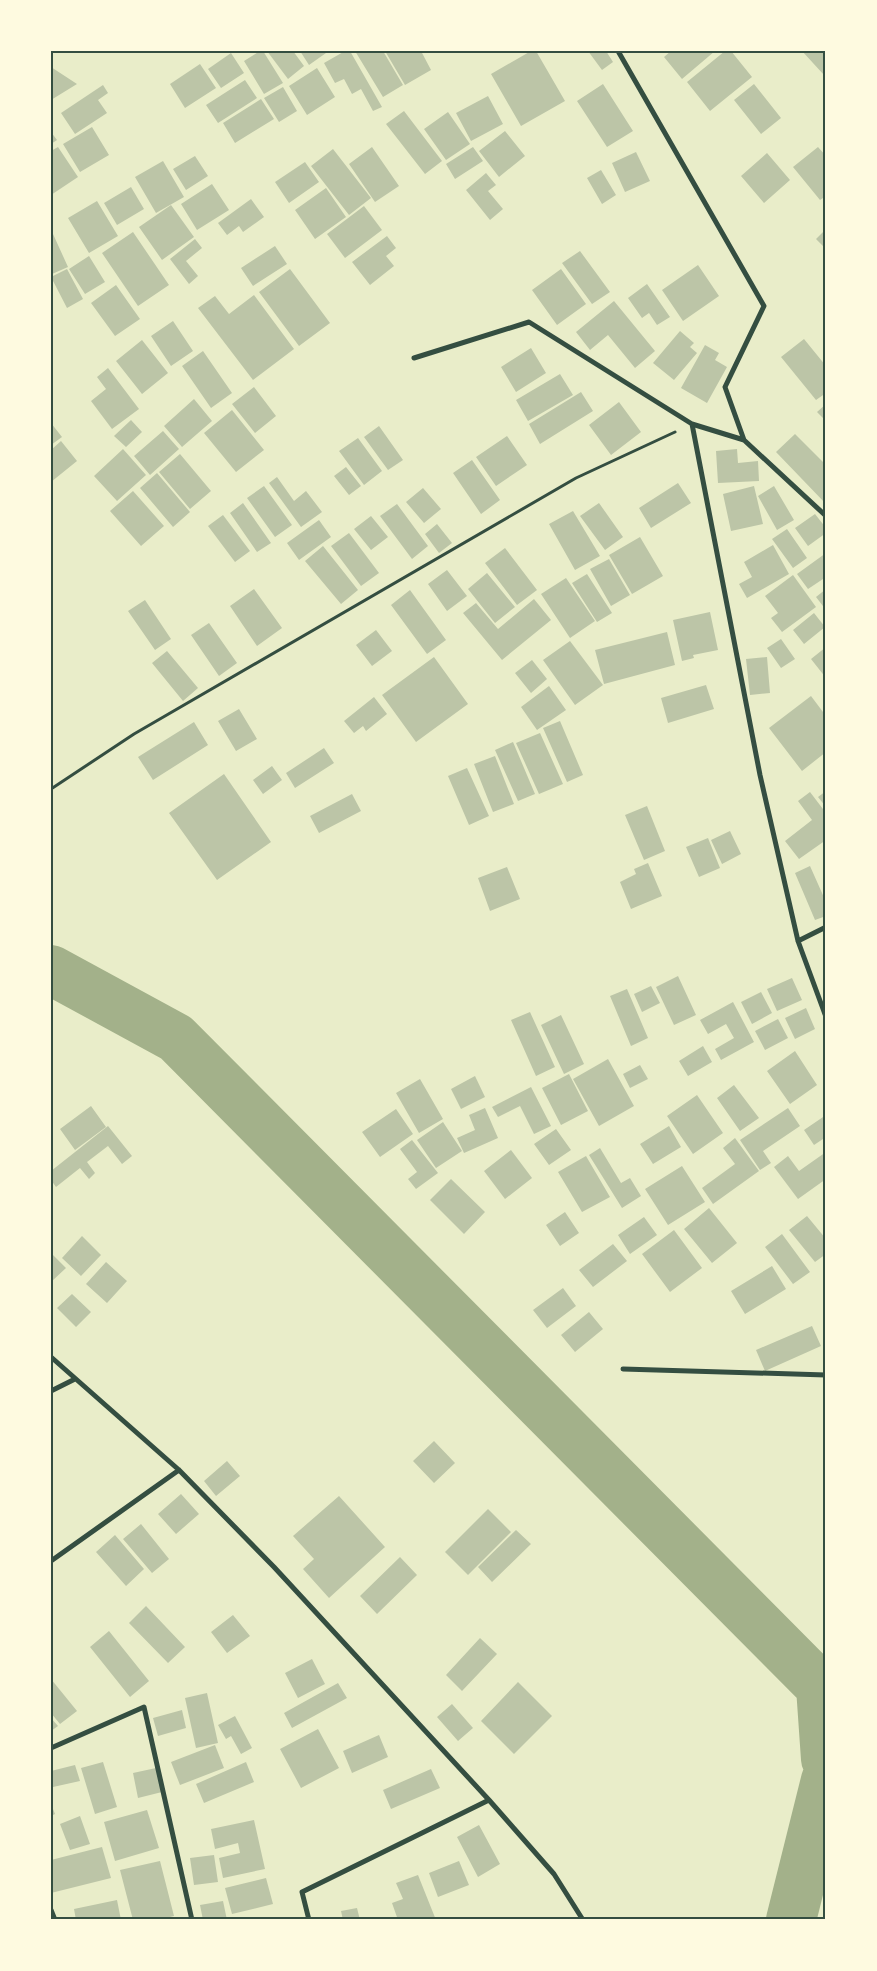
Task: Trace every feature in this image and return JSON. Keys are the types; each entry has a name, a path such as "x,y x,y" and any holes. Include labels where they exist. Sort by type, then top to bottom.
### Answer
{"street":[{"path":"618,51 764,306 725,387 744,440"},
{"path":"414,358 529,322 692,424 744,440 826,516"},
{"path":"692,424 758,765 798,941 826,1017"},
{"path":"798,941 826,927"},
{"path":"51,1357 178,1470 274,1567 489,1800 554,1874 583,1920"},
{"path":"623,1369 826,1375"},
{"path":"51,1391 75,1379"},
{"path":"51,1561 178,1470"},
{"path":"51,1748 144,1707 192,1920"},
{"path":"309,1920 302,1892 489,1800"},
{"path":"51,1910 53,1919"}],"path":[{"path":"51,789 134,734 576,478 692,424"}],"building":[{"path":"263,51 283,83 264,94 244,61"},
{"path":"267,51 293,51 304,66 288,79"},
{"path":"300,51 325,51 326,53 309,65"},
{"path":"345,51 350,51 382,107 373,111 361,89 352,94 344,79 335,83 324,63"},
{"path":"355,51 383,51 403,85 383,97"},
{"path":"385,51 421,51 431,70 405,85"},
{"path":"531,51 536,51 565,101 521,126 491,74"},
{"path":"588,51 606,51 613,62 602,70"},
{"path":"671,51 715,51 682,79 664,57"},
{"path":"725,51 731,51 752,77 710,111 687,82"},
{"path":"802,51 826,51 826,73 824,75"},
{"path":"231,53 244,73 221,88 208,69"},
{"path":"200,64 216,88 185,108 170,84"},
{"path":"51,67 77,84 51,100"},
{"path":"317,68 335,97 307,115 289,86"},
{"path":"245,80 257,98 218,123 206,105"},
{"path":"603,84 633,131 607,147 577,101"},
{"path":"754,84 781,118 761,134 734,100"},
{"path":"103,85 108,93 98,100 107,113 75,134 61,113"},
{"path":"283,87 297,111 279,122 264,98"},
{"path":"488,96 503,124 471,141 456,113"},
{"path":"261,99 274,119 235,143 223,123"},
{"path":"404,111 442,161 425,174 386,124"},
{"path":"448,112 470,144 446,160 424,129"},
{"path":"92,127 109,155 80,172 63,144"},
{"path":"505,131 525,156 499,177 479,151"},
{"path":"51,132 57,140 51,144"},
{"path":"58,147 78,177 51,195 51,151"},
{"path":"372,147 399,186 375,202 349,164"},
{"path":"473,147 483,161 455,179 446,164"},
{"path":"818,147 826,156 826,196 820,200 793,167"},
{"path":"333,149 371,198 349,215 311,166"},
{"path":"636,152 650,181 625,192 612,163"},
{"path":"767,153 790,180 764,203 741,176"},
{"path":"195,156 208,176 186,190 173,169"},
{"path":"163,161 184,197 156,213 135,177"},
{"path":"305,162 319,182 289,203 275,182"},
{"path":"601,170 616,195 602,204 587,178"},
{"path":"486,173 496,185 488,191 503,209 490,220 466,190"},
{"path":"212,184 229,210 197,230 181,204"},
{"path":"131,187 144,209 117,225 104,203"},
{"path":"326,188 346,217 315,239 295,210"},
{"path":"251,199 264,217 243,232 239,226 227,235 218,223"},
{"path":"97,201 118,236 89,253 68,218"},
{"path":"171,205 194,237 162,260 139,227"},
{"path":"364,206 382,230 345,258 327,234"},
{"path":"826,229 826,249 816,239"},
{"path":"133,232 169,285 138,306 102,253"},
{"path":"53,234 68,267 52,274 51,235"},
{"path":"387,236 396,248 386,256 394,266 370,285 352,262"},
{"path":"195,239 202,248 186,261 198,276 189,284 170,259"},
{"path":"275,246 287,264 253,286 241,268"},
{"path":"580,251 610,292 592,304 562,263"},
{"path":"89,256 105,282 85,294 69,269"},
{"path":"698,265 719,296 683,321 662,290"},
{"path":"67,269 83,299 67,308 51,277"},
{"path":"290,269 330,323 299,346 259,292"},
{"path":"561,269 586,304 557,325 532,290"},
{"path":"647,284 670,317 657,325 649,313 642,318 628,298"},
{"path":"116,285 140,319 115,336 91,303"},
{"path":"254,295 294,349 253,380 198,308 215,296 229,314"},
{"path":"614,301 655,351 635,368 608,335 590,350 576,332"},
{"path":"173,321 193,351 171,366 151,336"},
{"path":"680,331 694,343 690,347 697,353 674,380 653,363"},
{"path":"804,339 826,366 826,393 816,400 781,357"},
{"path":"142,340 168,373 142,394 116,361"},
{"path":"705,345 719,353 715,360 727,367 707,403 681,388"},
{"path":"531,348 546,373 516,392 501,367"},
{"path":"203,351 232,393 211,408 182,366"},
{"path":"108,368 139,409 112,429 91,401 106,389 97,377"},
{"path":"560,374 573,395 528,421 516,400"},
{"path":"254,387 276,416 255,433 232,404"},
{"path":"581,392 593,411 540,444 529,424"},
{"path":"194,399 212,421 182,447 164,426"},
{"path":"619,402 641,432 611,455 589,425"},
{"path":"826,404 826,421 817,412"},
{"path":"232,410 264,450 236,472 204,433"},
{"path":"131,420 142,432 126,447 114,436"},
{"path":"51,423 62,437 51,445"},
{"path":"379,426 403,460 388,470 364,437"},
{"path":"163,431 179,449 150,475 134,456"},
{"path":"795,434 826,465 826,504 776,452"},
{"path":"507,436 527,465 496,486 476,457"},
{"path":"358,438 382,471 364,485 339,451"},
{"path":"61,441 77,461 51,482 51,450"},
{"path":"123,449 146,475 117,501 94,476"},
{"path":"737,449 738,463 758,461 759,481 718,483 716,451"},
{"path":"180,454 211,491 190,509 159,472"},
{"path":"472,460 500,500 481,514 453,473"},
{"path":"346,467 361,486 349,495 334,476"},
{"path":"157,473 190,512 173,527 140,488"},
{"path":"277,477 294,501 306,491 322,512 301,527 269,483"},
{"path":"678,483 691,503 651,528 639,508"},
{"path":"264,486 292,525 275,537 247,498"},
{"path":"754,486 763,524 731,531 723,494"},
{"path":"774,486 794,520 777,530 758,496"},
{"path":"423,488 441,509 424,523 406,502"},
{"path":"133,491 164,526 141,546 110,511"},
{"path":"243,503 271,543 257,552 230,513"},
{"path":"599,503 623,537 605,550 580,516"},
{"path":"397,504 428,546 412,559 380,516"},
{"path":"573,511 600,556 575,570 549,524"},
{"path":"815,514 826,528 826,533 808,546 795,528"},
{"path":"223,515 250,551 235,562 208,526"},
{"path":"371,516 388,537 371,550 354,529"},
{"path":"319,520 331,537 299,560 287,543"},
{"path":"437,524 452,543 439,553 425,534"},
{"path":"787,529 807,558 793,568 772,539"},
{"path":"349,533 379,573 361,586 331,546"},
{"path":"640,537 663,576 632,594 609,555"},
{"path":"773,545 789,574 747,598 739,584 752,577 744,562"},
{"path":"323,546 358,590 341,604 305,561"},
{"path":"505,548 537,590 517,605 485,563"},
{"path":"826,553 826,577 808,589 797,574"},
{"path":"609,559 630,595 611,606 590,569"},
{"path":"447,570 467,596 447,611 428,584"},
{"path":"487,573 515,607 495,623 468,589"},
{"path":"587,574 612,613 597,622 572,583"},
{"path":"793,575 816,607 782,632 771,618 778,613 765,596"},
{"path":"566,578 595,621 570,638 541,594"},
{"path":"254,589 282,628 257,646 230,606"},
{"path":"826,589 826,610 816,597"},
{"path":"410,590 446,640 427,654 391,605"},
{"path":"534,599 551,620 502,660 463,613 476,603 498,629"},
{"path":"145,600 171,639 155,650 128,611"},
{"path":"710,612 718,650 693,655 694,658 682,661 673,620"},
{"path":"814,613 825,627 804,644 793,630"},
{"path":"209,623 237,663 219,676 191,635"},
{"path":"376,630 392,651 372,666 356,645"},
{"path":"667,632 675,665 604,684 595,650"},
{"path":"781,639 795,659 781,668 767,648"},
{"path":"570,641 603,685 575,705 543,660"},
{"path":"826,647 826,678 811,659"},
{"path":"167,651 198,688 183,701 152,663"},
{"path":"434,657 468,704 416,742 382,695"},
{"path":"767,657 770,693 750,695 746,659"},
{"path":"532,660 547,679 531,693 515,673"},
{"path":"706,685 714,709 668,723 661,698"},
{"path":"549,686 566,710 537,730 521,707"},
{"path":"811,696 826,716 826,752 802,771 769,728"},
{"path":"374,697 387,714 366,731 363,726 354,733 344,721"},
{"path":"239,709 257,739 236,751 218,721"},
{"path":"560,721 583,775 567,782 543,728"},
{"path":"194,722 208,745 153,780 138,757"},
{"path":"540,733 563,784 539,794 516,743"},
{"path":"513,742 535,794 518,801 495,750"},
{"path":"324,748 334,763 295,788 286,773"},
{"path":"495,756 514,804 493,812 474,764"},
{"path":"272,766 282,780 263,794 253,780"},
{"path":"467,768 489,816 469,825 448,776"},
{"path":"224,774 271,842 217,880 169,813"},
{"path":"826,791 826,807 818,797"},
{"path":"810,792 826,813 826,840 799,859 785,841 812,820 798,801"},
{"path":"352,794 361,811 319,833 310,816"},
{"path":"647,806 665,851 644,860 625,815"},
{"path":"730,831 741,854 722,864 711,840"},
{"path":"708,838 720,868 699,877 686,847"},
{"path":"648,863 662,896 631,909 620,882 636,874 634,869"},
{"path":"810,866 826,902 826,916 815,920 795,873"},
{"path":"507,867 520,899 490,911 478,878"},
{"path":"678,976 696,1015 674,1025 656,987"},
{"path":"792,978 802,1000 777,1011 767,989"},
{"path":"651,986 660,1003 642,1012 634,994"},
{"path":"627,989 648,1038 631,1046 610,996"},
{"path":"761,992 772,1013 752,1024 741,1002"},
{"path":"733,1002 754,1042 721,1060 715,1049 734,1038 726,1024 708,1034 700,1020"},
{"path":"806,1008 815,1029 795,1039 785,1018"},
{"path":"530,1012 555,1067 536,1076 511,1020"},
{"path":"561,1015 584,1064 564,1074 541,1025"},
{"path":"778,1019 788,1038 765,1050 755,1031"},
{"path":"703,1046 712,1062 688,1076 679,1061"},
{"path":"795,1051 817,1085 790,1104 767,1071"},
{"path":"608,1059 634,1106 599,1126 573,1079"},
{"path":"640,1065 648,1079 630,1088 623,1074"},
{"path":"569,1074 588,1111 561,1125 542,1088"},
{"path":"475,1076 485,1097 461,1109 451,1089"},
{"path":"420,1079 443,1119 419,1133 396,1093"},
{"path":"734,1085 759,1118 740,1131 717,1098"},
{"path":"531,1087 551,1126 534,1134 520,1106 498,1117 492,1107"},
{"path":"697,1095 723,1133 693,1154 667,1116"},
{"path":"91,1106 106,1127 75,1150 60,1129"},
{"path":"485,1108 498,1138 464,1153 457,1138 475,1130 469,1115"},
{"path":"788,1108 800,1126 763,1151 771,1163 760,1170 740,1140"},
{"path":"396,1109 413,1134 380,1157 362,1132"},
{"path":"826,1115 826,1137 814,1145 804,1130"},
{"path":"443,1122 462,1151 436,1168 417,1140"},
{"path":"108,1126 132,1156 122,1164 108,1146 87,1162 95,1173 89,1179 80,1168 56,1187 51,1180 51,1171"},
{"path":"669,1126 681,1147 653,1164 640,1144"},
{"path":"556,1129 571,1150 549,1165 534,1144"},
{"path":"735,1138 759,1171 713,1204 702,1188 735,1164 723,1148"},
{"path":"412,1140 438,1173 416,1189 408,1179 417,1172 400,1149"},
{"path":"600,1148 621,1183 630,1178 641,1196 622,1208 589,1155"},
{"path":"511,1150 532,1178 505,1199 484,1171"},
{"path":"826,1152 826,1179 798,1199 774,1167 788,1156 799,1171"},
{"path":"586,1156 610,1197 582,1212 558,1172"},
{"path":"682,1166 705,1202 668,1225 645,1189"},
{"path":"451,1179 485,1212 464,1234 430,1200"},
{"path":"709,1208 737,1243 712,1263 684,1229"},
{"path":"565,1212 579,1233 560,1246 546,1225"},
{"path":"807,1216 826,1239 826,1254 815,1262 789,1230"},
{"path":"644,1217 657,1235 630,1254 618,1235"},
{"path":"674,1230 702,1268 670,1292 642,1254"},
{"path":"782,1234 810,1272 793,1284 765,1247"},
{"path":"82,1236 101,1255 81,1276 62,1258"},
{"path":"613,1244 627,1261 593,1287 579,1270"},
{"path":"51,1253 66,1268 51,1282"},
{"path":"106,1262 127,1281 107,1303 86,1284"},
{"path":"772,1266 786,1289 745,1314 731,1291"},
{"path":"563,1288 576,1306 547,1328 533,1310"},
{"path":"72,1294 91,1312 76,1327 57,1308"},
{"path":"589,1312 603,1329 575,1352 561,1335"},
{"path":"812,1326 821,1346 765,1371 756,1350"},
{"path":"434,1441 455,1463 434,1483 413,1461"},
{"path":"227,1461 240,1476 216,1496 204,1481"},
{"path":"181,1494 199,1514 176,1534 158,1514"},
{"path":"339,1496 385,1547 329,1598 303,1569 314,1559 293,1536"},
{"path":"488,1509 511,1532 468,1575 445,1552"},
{"path":"141,1524 169,1559 152,1573 123,1539"},
{"path":"516,1530 531,1544 492,1582 478,1567"},
{"path":"115,1535 144,1569 126,1586 96,1552"},
{"path":"400,1557 417,1575 377,1614 360,1596"},
{"path":"146,1606 185,1647 168,1663 129,1623"},
{"path":"233,1615 250,1636 227,1653 211,1632"},
{"path":"109,1631 149,1681 130,1697 90,1647"},
{"path":"480,1638 497,1654 462,1691 446,1675"},
{"path":"312,1659 325,1684 298,1698 285,1673"},
{"path":"51,1679 77,1711 60,1724 51,1713"},
{"path":"518,1682 552,1716 514,1754 481,1721"},
{"path":"338,1683 347,1698 292,1728 284,1713"},
{"path":"207,1693 218,1743 196,1748 185,1698"},
{"path":"452,1704 473,1728 458,1741 437,1717"},
{"path":"182,1710 186,1728 158,1736 153,1718"},
{"path":"235,1716 252,1748 241,1754 231,1736 226,1739 218,1725"},
{"path":"51,1718 58,1726 51,1731"},
{"path":"318,1729 339,1768 301,1788 280,1749"},
{"path":"379,1735 388,1757 352,1773 343,1751"},
{"path":"215,1745 224,1768 180,1785 171,1762"},
{"path":"103,1762 117,1807 95,1814 81,1768"},
{"path":"246,1762 254,1782 204,1803 196,1784"},
{"path":"75,1765 80,1781 53,1787 51,1771"},
{"path":"156,1768 162,1792 138,1798 133,1773"},
{"path":"431,1769 440,1788 391,1809 383,1790"},
{"path":"51,1804 55,1814 51,1816"},
{"path":"147,1810 159,1848 115,1861 104,1822"},
{"path":"80,1816 90,1844 70,1850 60,1824"},
{"path":"254,1820 265,1869 223,1878 219,1858 240,1853 238,1843 215,1849 211,1829"},
{"path":"479,1825 500,1864 478,1877 457,1837"},
{"path":"102,1847 111,1878 51,1893 51,1860"},
{"path":"214,1855 218,1882 194,1885 190,1858"},
{"path":"160,1861 174,1916 157,1920 133,1920 120,1870"},
{"path":"459,1861 469,1885 438,1897 429,1873"},
{"path":"418,1875 436,1920 398,1920 392,1903 403,1899 396,1883"},
{"path":"266,1878 273,1904 232,1914 225,1888"},
{"path":"117,1900 121,1920 76,1920 74,1909"},
{"path":"223,1901 227,1920 203,1920 200,1905"},
{"path":"357,1908 360,1920 343,1920 341,1911"}],"waterway":[{"path":"51,970 176,1038 821,1687 826,1759"},
{"path":"791,1920 826,1780"}]}
